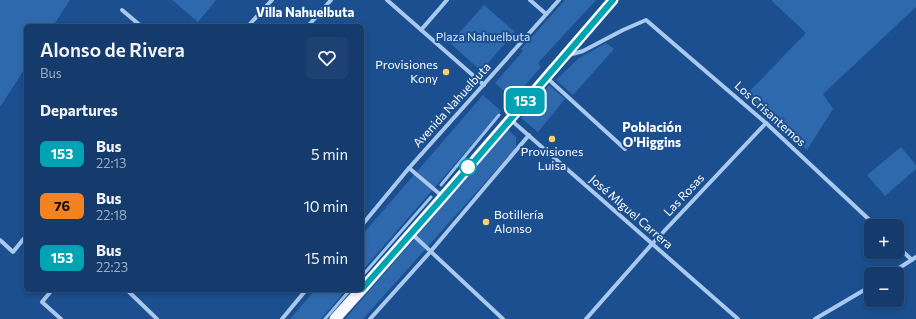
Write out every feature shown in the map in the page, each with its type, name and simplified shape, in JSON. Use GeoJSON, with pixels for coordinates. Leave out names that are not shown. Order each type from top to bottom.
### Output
{"type":"FeatureCollection","features":[{"type":"Feature","properties":{"kind":"highway"},"geometry":{"type":"LineString","coordinates":[[364,286],[443,197],[613,0]]}},
{"type":"Feature","properties":{"kind":"highway"},"geometry":{"type":"LineString","coordinates":[[335,319],[358,292]]}},
{"type":"Feature","properties":{"kind":"street"},"geometry":{"type":"LineString","coordinates":[[250,24],[272,0]]}},
{"type":"Feature","properties":{"kind":"street"},"geometry":{"type":"LineString","coordinates":[[310,24],[331,0]]}},
{"type":"Feature","properties":{"kind":"street"},"geometry":{"type":"LineString","coordinates":[[388,0],[484,85]]}},
{"type":"Feature","properties":{"kind":"street"},"geometry":{"type":"LineString","coordinates":[[421,30],[447,0]]}},
{"type":"Feature","properties":{"kind":"street"},"geometry":{"type":"LineString","coordinates":[[530,0],[546,14]]}},
{"type":"Feature","properties":{"kind":"street","name":"Avenida Nahuelbuta"},"geometry":{"type":"LineString","coordinates":[[364,222],[409,168],[559,0]]}},
{"type":"Feature","properties":{"kind":"street"},"geometry":{"type":"LineString","coordinates":[[122,10],[140,24]]}},
{"type":"Feature","properties":{"kind":"street","name":"Los Crisantemos"},"geometry":{"type":"LineString","coordinates":[[564,57],[583,51],[646,20],[766,123],[869,219]]}},
{"type":"Feature","properties":{"kind":"street"},"geometry":{"type":"LineString","coordinates":[[546,77],[625,149]]}},
{"type":"Feature","properties":{"kind":"street","name":"José MIguel Carrera"},"geometry":{"type":"LineString","coordinates":[[510,119],[738,319]]}},
{"type":"Feature","properties":{"kind":"street","name":"Las Rosas"},"geometry":{"type":"LineString","coordinates":[[586,319],[652,244],[766,123]]}},
{"type":"Feature","properties":{"kind":"street"},"geometry":{"type":"LineString","coordinates":[[370,319],[431,251],[529,135]]}},
{"type":"Feature","properties":{"kind":"street"},"geometry":{"type":"LineString","coordinates":[[409,168],[443,197]]}},
{"type":"Feature","properties":{"kind":"street"},"geometry":{"type":"LineString","coordinates":[[411,233],[503,319]]}},
{"type":"Feature","properties":{"kind":"street"},"geometry":{"type":"LineString","coordinates":[[0,240],[13,252],[24,238]]}},
{"type":"Feature","properties":{"kind":"street"},"geometry":{"type":"LineString","coordinates":[[901,267],[914,259],[904,251]]}},
{"type":"Feature","properties":{"kind":"street"},"geometry":{"type":"LineString","coordinates":[[815,319],[864,290]]}},
{"type":"Feature","properties":{"kind":"street"},"geometry":{"type":"LineString","coordinates":[[50,292],[42,302],[61,319]]}},
{"type":"Feature","properties":{"kind":"street"},"geometry":{"type":"LineString","coordinates":[[129,292],[157,319]]}},
{"type":"Feature","properties":{"kind":"street"},"geometry":{"type":"LineString","coordinates":[[282,319],[304,292]]}},
{"type":"Feature","properties":{"kind":"green space"},"geometry":{"type":"Polygon","coordinates":[[[0,0],[70,0],[54,24],[24,24],[24,70],[0,107],[0,0]]]}},
{"type":"Feature","properties":{"kind":"green space"},"geometry":{"type":"Polygon","coordinates":[[[172,0],[216,0],[198,22],[172,0]]]}},
{"type":"Feature","properties":{"kind":"green space"},"geometry":{"type":"Polygon","coordinates":[[[565,0],[596,0],[538,63],[541,67],[513,99],[495,83],[523,51],[521,49],[565,0]]]}},
{"type":"Feature","properties":{"kind":"green space"},"geometry":{"type":"Polygon","coordinates":[[[771,0],[916,0],[916,7],[823,94],[833,109],[807,150],[747,94],[806,33],[771,0]]]}},
{"type":"Feature","properties":{"kind":"green space","name":"Plaza Nahuelbuta"},"geometry":{"type":"Polygon","coordinates":[[[484,5],[515,32],[481,71],[450,43],[484,5]]]}},
{"type":"Feature","properties":{"kind":"green space"},"geometry":{"type":"Polygon","coordinates":[[[606,43],[614,49],[573,95],[556,80],[579,58],[606,43]]]}},
{"type":"Feature","properties":{"kind":"green space"},"geometry":{"type":"Polygon","coordinates":[[[549,85],[565,99],[538,132],[521,118],[549,85]]]}},
{"type":"Feature","properties":{"kind":"green space"},"geometry":{"type":"Polygon","coordinates":[[[483,95],[501,111],[364,269],[364,233],[483,95]]]}},
{"type":"Feature","properties":{"kind":"green space"},"geometry":{"type":"Polygon","coordinates":[[[508,130],[516,137],[516,146],[514,150],[363,319],[345,319],[508,130]]]}},
{"type":"Feature","properties":{"kind":"green space"},"geometry":{"type":"Polygon","coordinates":[[[901,147],[916,165],[916,169],[885,196],[867,175],[901,147]]]}},
{"type":"Feature","properties":{"kind":"green space"},"geometry":{"type":"Polygon","coordinates":[[[313,292],[344,292],[321,319],[290,319],[313,292]]]}},
{"type":"Feature","properties":{"kind":"waterway"},"geometry":{"type":"LineString","coordinates":[[441,185],[499,115]]}},
{"type":"Feature","properties":{"kind":"waterway"},"geometry":{"type":"LineString","coordinates":[[364,274],[431,197]]}},
{"type":"Feature","properties":{"kind":"waterway"},"geometry":{"type":"LineString","coordinates":[[325,319],[348,292]]}},
{"type":"Feature","properties":{"kind":"bus line","name":"153"},"geometry":{"type":"LineString","coordinates":[[364,287],[613,0]]}},
{"type":"Feature","properties":{"kind":"place","name":"Provisiones Kony"},"geometry":{"type":"Point","coordinates":[446,72]}},
{"type":"Feature","properties":{"kind":"place","name":"Provisiones Luisa"},"geometry":{"type":"Point","coordinates":[552,139]}},
{"type":"Feature","properties":{"kind":"place","name":"Botillería Alonso"},"geometry":{"type":"Point","coordinates":[486,222]}},
{"type":"Feature","properties":{"kind":"district","name":"Villa Nahuelbuta"},"geometry":{"type":"Point","coordinates":[305,12]}},
{"type":"Feature","properties":{"kind":"district","name":"Población O'Higgins"},"geometry":{"type":"Point","coordinates":[652,134]}}]}
